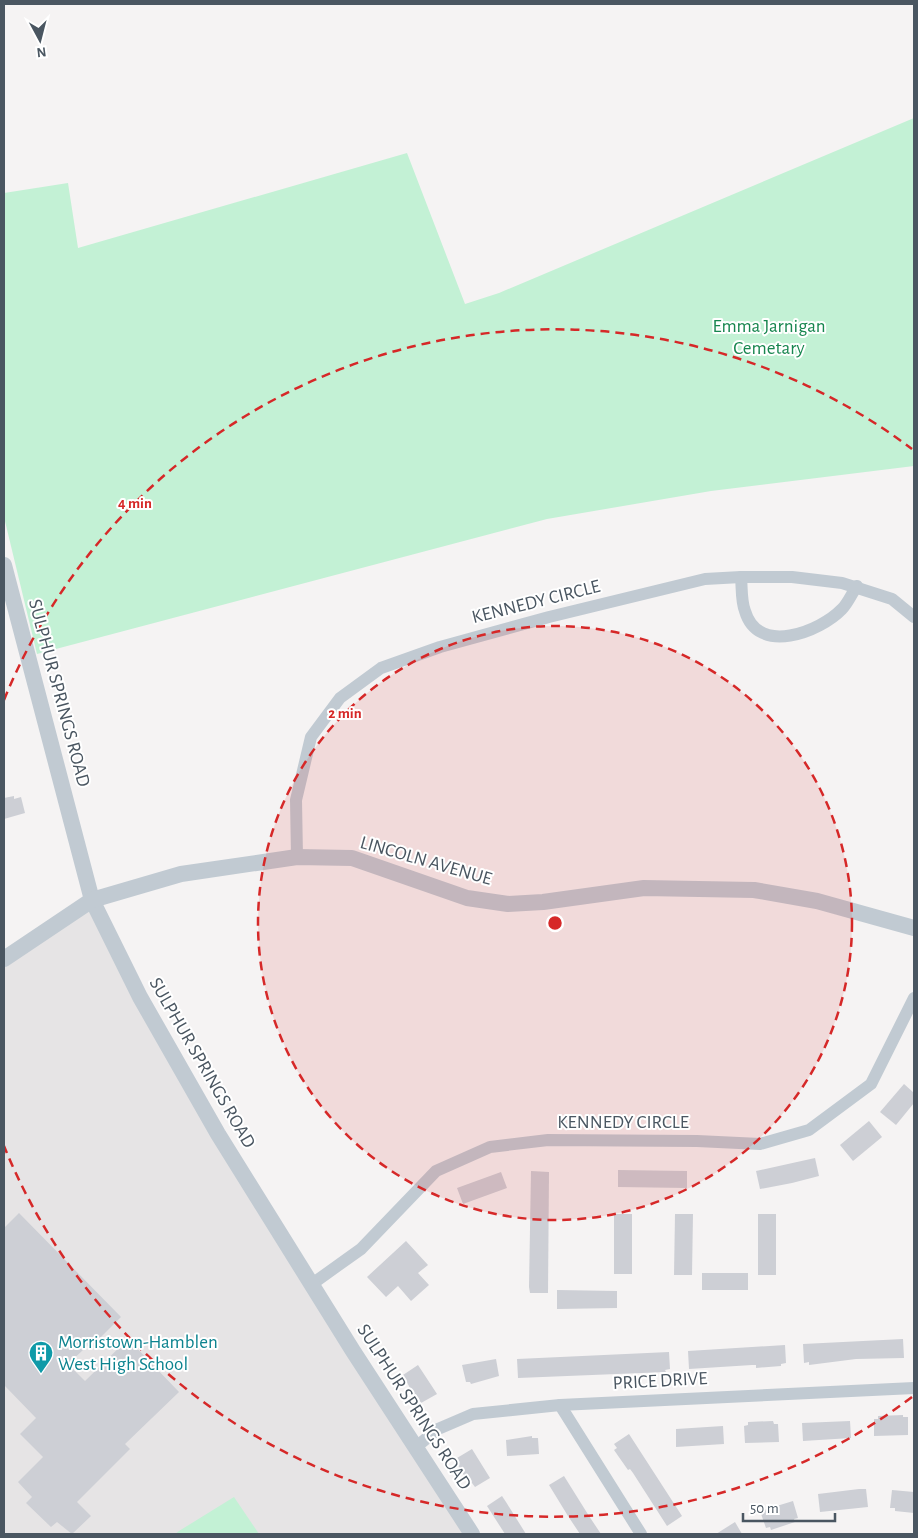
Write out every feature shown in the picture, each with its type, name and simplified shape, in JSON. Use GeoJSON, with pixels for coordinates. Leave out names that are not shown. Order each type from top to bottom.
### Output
{"type":"FeatureCollection","features":[{"type":"Feature","properties":{"kind":"street","name":"SULPHUR SPRINGS ROAD"},"geometry":{"type":"LineString","coordinates":[[4,565],[92,900],[140,997],[218,1134],[353,1351],[472,1534]]}},
{"type":"Feature","properties":{"kind":"street"},"geometry":{"type":"LineString","coordinates":[[741,576],[745,612],[758,631],[769,636],[792,636],[815,629],[842,609],[857,586]]}},
{"type":"Feature","properties":{"kind":"street","name":"KENNEDY CIRCLE"},"geometry":{"type":"LineString","coordinates":[[298,857],[296,800],[311,737],[340,698],[381,668],[440,647],[549,617],[705,580],[741,576],[792,577],[857,586],[892,599],[914,617]]}},
{"type":"Feature","properties":{"kind":"street","name":"LINCOLN AVENUE"},"geometry":{"type":"LineString","coordinates":[[4,960],[92,900],[181,874],[298,857],[352,858],[467,898],[508,904],[543,902],[644,888],[754,890],[817,901],[914,928]]}},
{"type":"Feature","properties":{"kind":"street","name":"KENNEDY CIRCLE"},"geometry":{"type":"LineString","coordinates":[[312,1284],[361,1249],[436,1171],[490,1147],[548,1140],[697,1141],[760,1144],[809,1130],[871,1084],[914,998]]}},
{"type":"Feature","properties":{"kind":"street","name":"PRICE DRIVE"},"geometry":{"type":"LineString","coordinates":[[416,1447],[438,1430],[473,1414],[560,1405],[914,1388]]}},
{"type":"Feature","properties":{"kind":"street"},"geometry":{"type":"LineString","coordinates":[[560,1405],[641,1534]]}},
{"type":"Feature","properties":{"kind":"shaded area","name":"Morristown-Hamblen West High School"},"geometry":{"type":"Polygon","coordinates":[[[92,900],[140,997],[472,1534],[4,1534],[4,959],[92,900]]]}},
{"type":"Feature","properties":{"kind":"green space","name":"Emma Jarnigan Cemetary"},"geometry":{"type":"Polygon","coordinates":[[[914,118],[914,466],[711,491],[547,519],[37,654],[4,517],[4,193],[68,183],[78,248],[407,153],[465,304],[499,293],[914,118]]]}},
{"type":"Feature","properties":{"kind":"green space"},"geometry":{"type":"Polygon","coordinates":[[[234,1497],[259,1534],[175,1534],[179,1531],[234,1497]]]}},
{"type":"Feature","properties":{"kind":"building"},"geometry":{"type":"Polygon","coordinates":[[[14,796],[14,799],[21,797],[25,813],[4,819],[4,798],[14,796]]]}},
{"type":"Feature","properties":{"kind":"building"},"geometry":{"type":"Polygon","coordinates":[[[904,1084],[914,1093],[914,1103],[896,1125],[880,1112],[904,1084]]]}},
{"type":"Feature","properties":{"kind":"building"},"geometry":{"type":"Polygon","coordinates":[[[869,1121],[882,1137],[853,1161],[840,1145],[869,1121]]]}},
{"type":"Feature","properties":{"kind":"building"},"geometry":{"type":"Polygon","coordinates":[[[815,1158],[819,1176],[760,1189],[756,1171],[815,1158]]]}},
{"type":"Feature","properties":{"kind":"building"},"geometry":{"type":"Polygon","coordinates":[[[618,1170],[687,1171],[687,1188],[618,1187],[618,1170]]]}},
{"type":"Feature","properties":{"kind":"building"},"geometry":{"type":"Polygon","coordinates":[[[531,1171],[549,1172],[548,1293],[530,1293],[529,1287],[531,1171]]]}},
{"type":"Feature","properties":{"kind":"building"},"geometry":{"type":"Polygon","coordinates":[[[501,1172],[507,1188],[463,1204],[457,1188],[501,1172]]]}},
{"type":"Feature","properties":{"kind":"building","name":"Morristown-Hamblen West High School"},"geometry":{"type":"Polygon","coordinates":[[[19,1213],[121,1317],[100,1338],[98,1336],[68,1364],[85,1381],[128,1339],[179,1392],[125,1444],[130,1449],[77,1502],[91,1516],[72,1534],[57,1522],[51,1527],[26,1503],[32,1497],[18,1482],[43,1457],[20,1434],[36,1418],[4,1385],[4,1228],[19,1213]]]}},
{"type":"Feature","properties":{"kind":"building"},"geometry":{"type":"Polygon","coordinates":[[[614,1214],[632,1214],[632,1274],[614,1274],[614,1214]]]}},
{"type":"Feature","properties":{"kind":"building"},"geometry":{"type":"Polygon","coordinates":[[[675,1214],[693,1214],[692,1275],[674,1275],[675,1214]]]}},
{"type":"Feature","properties":{"kind":"building"},"geometry":{"type":"Polygon","coordinates":[[[758,1214],[776,1214],[776,1275],[758,1275],[758,1214]]]}},
{"type":"Feature","properties":{"kind":"building"},"geometry":{"type":"Polygon","coordinates":[[[406,1241],[428,1265],[418,1273],[429,1285],[411,1301],[398,1286],[386,1297],[367,1277],[406,1241]]]}},
{"type":"Feature","properties":{"kind":"building"},"geometry":{"type":"Polygon","coordinates":[[[702,1273],[748,1273],[748,1290],[702,1290],[702,1273]]]}},
{"type":"Feature","properties":{"kind":"building"},"geometry":{"type":"Polygon","coordinates":[[[557,1290],[617,1291],[617,1308],[557,1309],[557,1290]]]}},
{"type":"Feature","properties":{"kind":"building"},"geometry":{"type":"Polygon","coordinates":[[[903,1339],[904,1358],[856,1359],[809,1365],[809,1362],[804,1363],[803,1344],[903,1339]]]}},
{"type":"Feature","properties":{"kind":"building"},"geometry":{"type":"Polygon","coordinates":[[[785,1345],[786,1363],[781,1364],[781,1366],[756,1368],[756,1365],[752,1365],[689,1369],[688,1351],[785,1345]]]}},
{"type":"Feature","properties":{"kind":"building"},"geometry":{"type":"Polygon","coordinates":[[[669,1352],[670,1369],[665,1370],[666,1372],[518,1378],[517,1359],[669,1352]]]}},
{"type":"Feature","properties":{"kind":"building"},"geometry":{"type":"Polygon","coordinates":[[[496,1359],[499,1376],[471,1384],[466,1382],[462,1365],[496,1359]]]}},
{"type":"Feature","properties":{"kind":"building"},"geometry":{"type":"Polygon","coordinates":[[[418,1365],[437,1394],[421,1403],[419,1399],[417,1401],[403,1375],[418,1365]]]}},
{"type":"Feature","properties":{"kind":"building"},"geometry":{"type":"Polygon","coordinates":[[[903,1415],[903,1417],[908,1417],[908,1435],[874,1436],[874,1419],[878,1419],[878,1416],[903,1415]]]}},
{"type":"Feature","properties":{"kind":"building"},"geometry":{"type":"Polygon","coordinates":[[[773,1421],[774,1424],[778,1424],[779,1442],[745,1443],[744,1426],[748,1425],[748,1422],[773,1421]]]}},
{"type":"Feature","properties":{"kind":"building"},"geometry":{"type":"Polygon","coordinates":[[[850,1421],[851,1438],[803,1441],[802,1423],[850,1421]]]}},
{"type":"Feature","properties":{"kind":"building"},"geometry":{"type":"Polygon","coordinates":[[[723,1426],[724,1444],[676,1447],[676,1429],[723,1426]]]}},
{"type":"Feature","properties":{"kind":"building"},"geometry":{"type":"Polygon","coordinates":[[[629,1434],[682,1516],[667,1526],[633,1473],[630,1469],[628,1470],[614,1450],[617,1448],[614,1444],[629,1434]]]}},
{"type":"Feature","properties":{"kind":"building"},"geometry":{"type":"Polygon","coordinates":[[[532,1436],[532,1438],[538,1438],[539,1454],[507,1456],[506,1440],[532,1436]]]}},
{"type":"Feature","properties":{"kind":"building"},"geometry":{"type":"Polygon","coordinates":[[[472,1449],[490,1478],[475,1487],[472,1483],[470,1485],[457,1464],[459,1462],[457,1458],[472,1449]]]}},
{"type":"Feature","properties":{"kind":"building"},"geometry":{"type":"Polygon","coordinates":[[[564,1476],[601,1534],[580,1534],[568,1516],[549,1485],[564,1476]]]}},
{"type":"Feature","properties":{"kind":"building"},"geometry":{"type":"Polygon","coordinates":[[[866,1489],[868,1507],[820,1512],[818,1494],[866,1489]]]}},
{"type":"Feature","properties":{"kind":"building"},"geometry":{"type":"Polygon","coordinates":[[[892,1490],[914,1492],[914,1513],[895,1511],[895,1508],[890,1508],[892,1490]]]}},
{"type":"Feature","properties":{"kind":"building"},"geometry":{"type":"Polygon","coordinates":[[[502,1496],[526,1534],[505,1534],[487,1506],[502,1496]]]}},
{"type":"Feature","properties":{"kind":"building"},"geometry":{"type":"Polygon","coordinates":[[[793,1501],[798,1518],[794,1519],[795,1522],[771,1530],[770,1527],[766,1528],[760,1511],[793,1501]]]}},
{"type":"Feature","properties":{"kind":"building"},"geometry":{"type":"Polygon","coordinates":[[[735,1522],[742,1534],[716,1534],[735,1522]]]}},
{"type":"Feature","properties":{"kind":"place","name":"Morristown-Hamblen West High School"},"geometry":{"type":"Point","coordinates":[41,1374]}}]}
